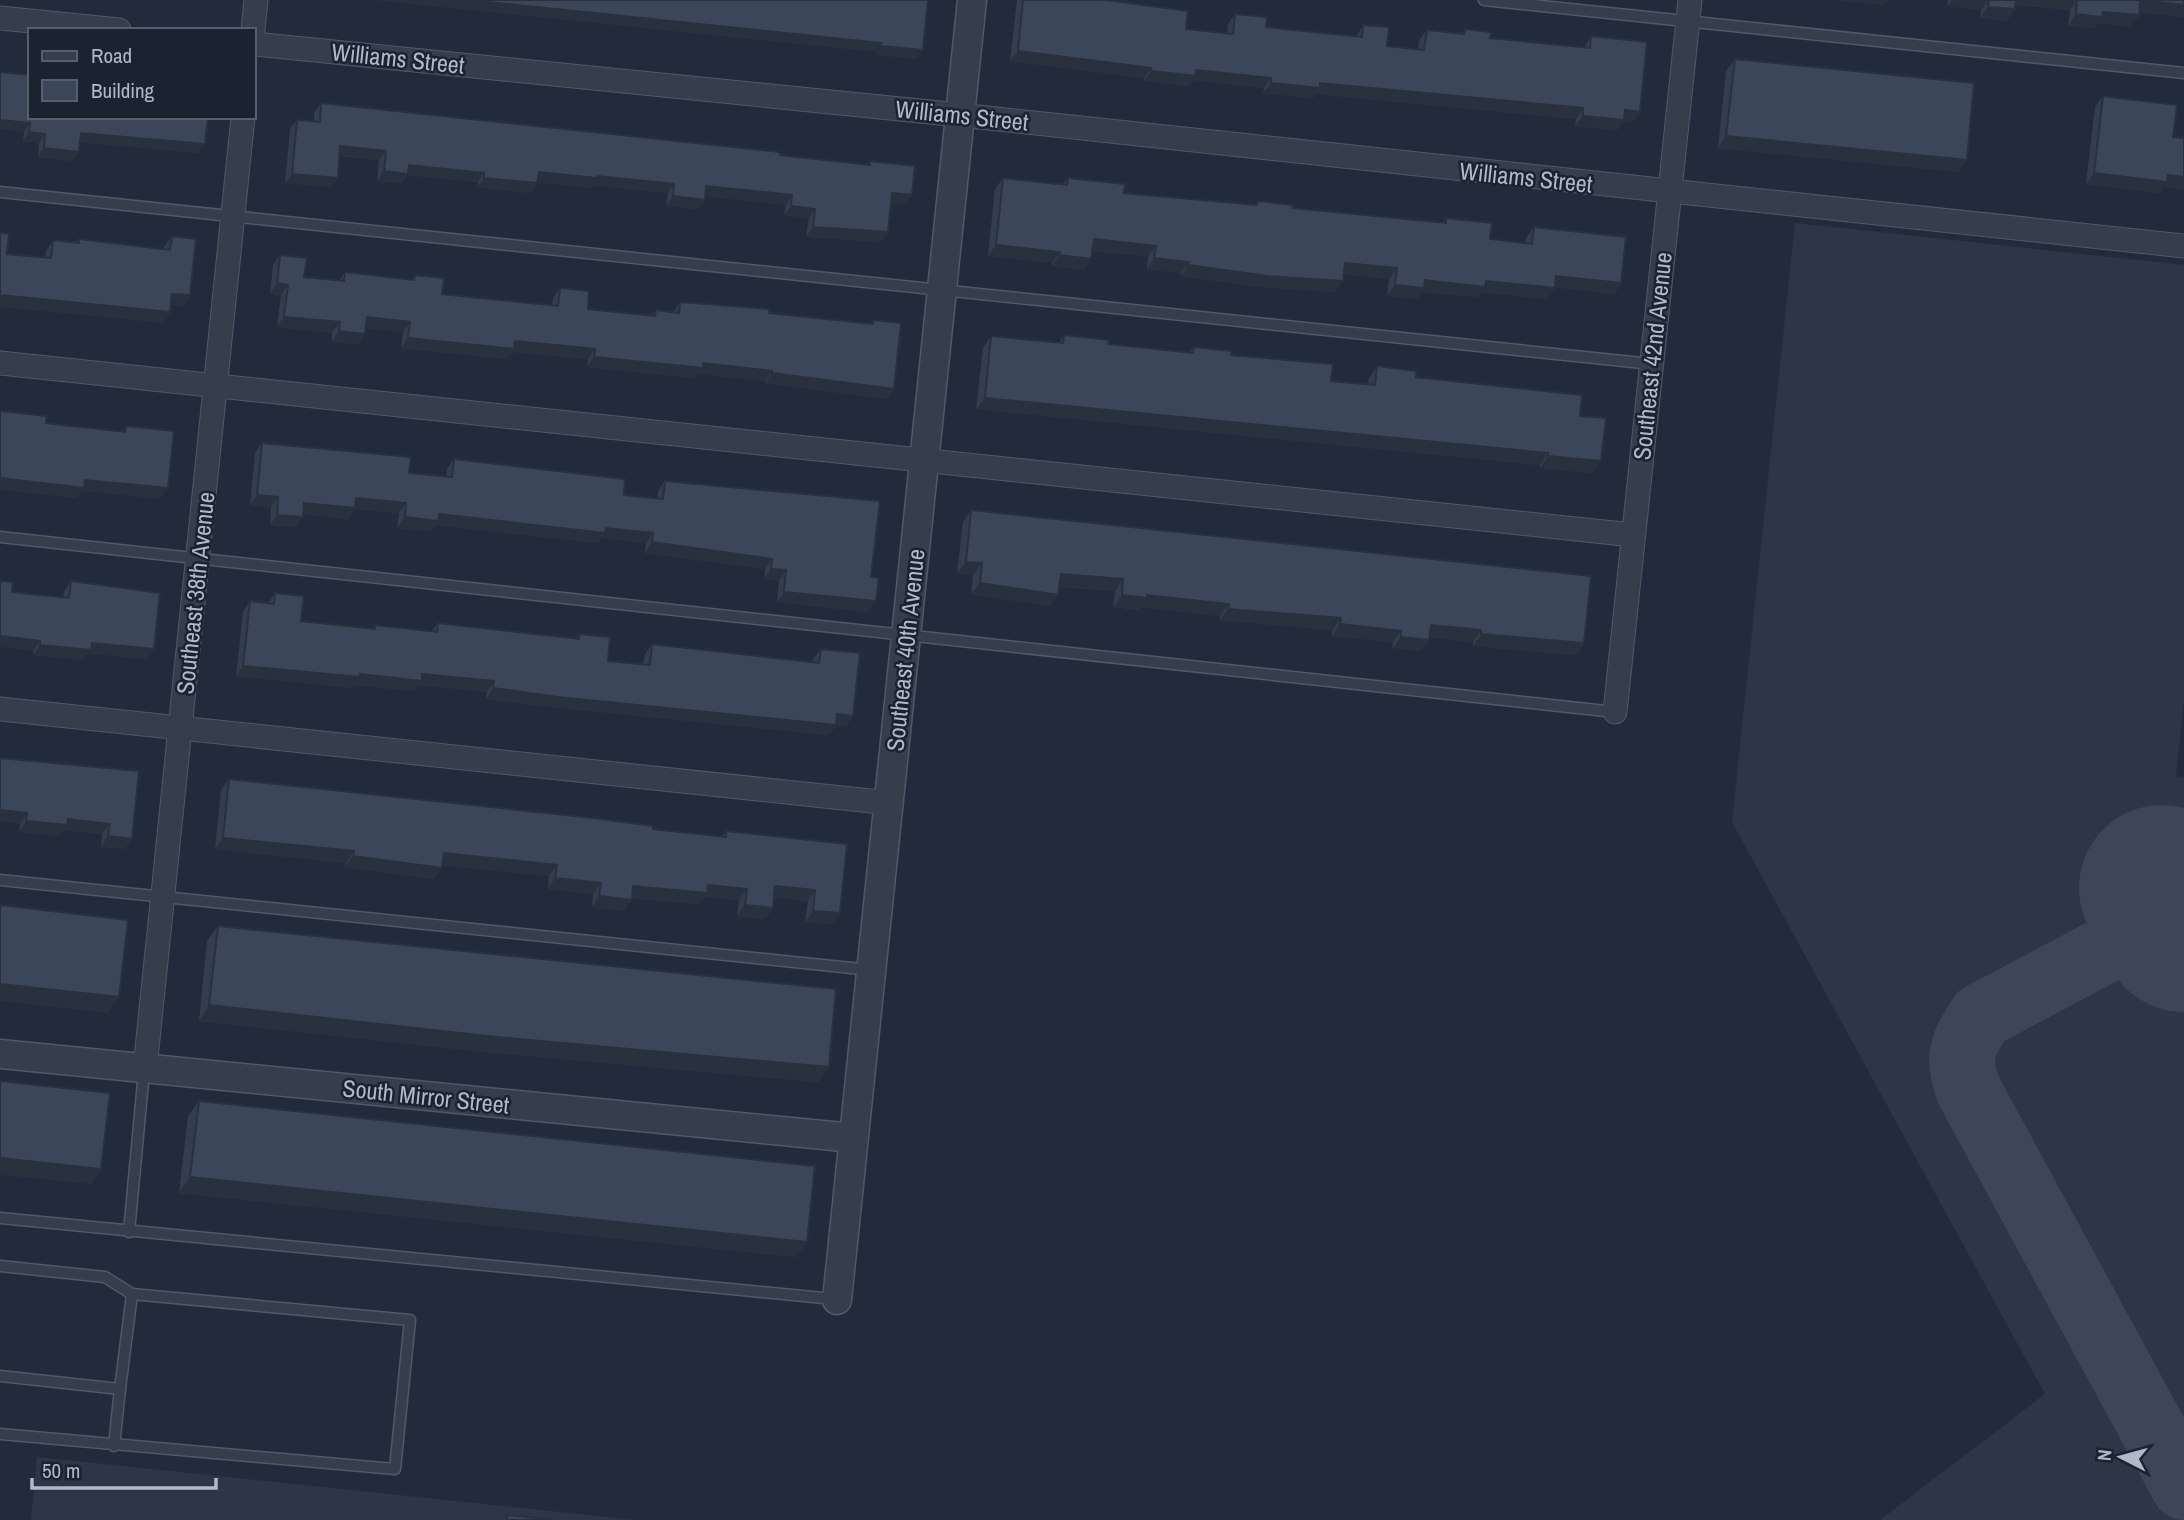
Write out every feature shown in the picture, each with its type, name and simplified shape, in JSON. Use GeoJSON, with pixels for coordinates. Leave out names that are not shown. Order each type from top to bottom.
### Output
{"type":"FeatureCollection","features":[{"type":"Feature","properties":{"kind":"street"},"geometry":{"type":"LineString","coordinates":[[253,28],[256,0]]}},
{"type":"Feature","properties":{"kind":"street","name":"Southeast 40th Avenue"},"geometry":{"type":"LineString","coordinates":[[837,1300],[972,0]]}},
{"type":"Feature","properties":{"kind":"street","name":"Southeast 42nd Avenue"},"geometry":{"type":"LineString","coordinates":[[1615,712],[1689,10]]}},
{"type":"Feature","properties":{"kind":"street"},"geometry":{"type":"LineString","coordinates":[[0,18],[98,28]]}},
{"type":"Feature","properties":{"kind":"street","name":"Williams Street"},"geometry":{"type":"LineString","coordinates":[[256,44],[960,115],[2184,246]]}},
{"type":"Feature","properties":{"kind":"street","name":"Southeast 38th Avenue"},"geometry":{"type":"LineString","coordinates":[[145,1068],[243,119]]}},
{"type":"Feature","properties":{"kind":"street"},"geometry":{"type":"LineString","coordinates":[[0,363],[1633,535]]}},
{"type":"Feature","properties":{"kind":"street"},"geometry":{"type":"LineString","coordinates":[[0,709],[890,803]]}},
{"type":"Feature","properties":{"kind":"street","name":"South Mirror Street"},"geometry":{"type":"LineString","coordinates":[[0,1054],[853,1138]]}},
{"type":"Feature","properties":{"kind":"lane"},"geometry":{"type":"LineString","coordinates":[[1485,0],[1689,10],[2184,73]]}},
{"type":"Feature","properties":{"kind":"lane"},"geometry":{"type":"LineString","coordinates":[[0,192],[943,288],[1651,364]]}},
{"type":"Feature","properties":{"kind":"lane"},"geometry":{"type":"LineString","coordinates":[[0,537],[1615,712]]}},
{"type":"Feature","properties":{"kind":"lane"},"geometry":{"type":"LineString","coordinates":[[0,880],[871,970]]}},
{"type":"Feature","properties":{"kind":"lane"},"geometry":{"type":"LineString","coordinates":[[129,1232],[145,1068]]}},
{"type":"Feature","properties":{"kind":"lane"},"geometry":{"type":"LineString","coordinates":[[0,1218],[837,1300]]}},
{"type":"Feature","properties":{"kind":"lane"},"geometry":{"type":"LineString","coordinates":[[0,1266],[105,1277],[132,1294],[410,1320],[396,1469],[0,1434]]}},
{"type":"Feature","properties":{"kind":"lane"},"geometry":{"type":"LineString","coordinates":[[114,1446],[132,1294]]}},
{"type":"Feature","properties":{"kind":"lane"},"geometry":{"type":"LineString","coordinates":[[0,1376],[120,1389]]}},
{"type":"Feature","properties":{"kind":"shaded area"},"geometry":{"type":"Polygon","coordinates":[[[1795,223],[2184,265],[2184,699],[2176,777],[2184,778],[2184,1520],[1880,1520],[2045,1394],[1732,822],[1795,223]]]}},
{"type":"Feature","properties":{"kind":"shaded area"},"geometry":{"type":"Polygon","coordinates":[[[37,1457],[635,1520],[31,1520],[37,1457]]]}},
{"type":"Feature","properties":{"kind":"building"},"geometry":{"type":"Polygon","coordinates":[[[469,0],[928,0],[923,50],[881,46],[882,43],[469,0]]]}},
{"type":"Feature","properties":{"kind":"building"},"geometry":{"type":"Polygon","coordinates":[[[1023,0],[1106,0],[1188,11],[1186,29],[1233,34],[1235,14],[1267,17],[1266,27],[1362,37],[1363,25],[1389,27],[1387,46],[1424,50],[1427,30],[1464,34],[1465,29],[1491,32],[1490,38],[1590,48],[1591,36],[1647,42],[1640,112],[1625,110],[1624,120],[1583,116],[1583,108],[1320,83],[1320,88],[1271,83],[1271,78],[1196,70],[1196,76],[1018,51],[1023,0]]]}},
{"type":"Feature","properties":{"kind":"building"},"geometry":{"type":"Polygon","coordinates":[[[1989,0],[2016,0],[2015,9],[1988,7],[1989,0]]]}},
{"type":"Feature","properties":{"kind":"building"},"geometry":{"type":"Polygon","coordinates":[[[2077,0],[2140,0],[2139,15],[2103,12],[2102,17],[2076,14],[2077,0]]]}},
{"type":"Feature","properties":{"kind":"building"},"geometry":{"type":"Polygon","coordinates":[[[2141,0],[2184,0],[2184,5],[2141,0]]]}},
{"type":"Feature","properties":{"kind":"building"},"geometry":{"type":"Polygon","coordinates":[[[1735,59],[1974,83],[1967,160],[1726,136],[1735,59]]]}},
{"type":"Feature","properties":{"kind":"building"},"geometry":{"type":"Polygon","coordinates":[[[0,72],[28,75],[28,119],[208,119],[205,144],[81,133],[79,152],[44,148],[45,134],[29,132],[30,123],[0,120],[0,72]]]}},
{"type":"Feature","properties":{"kind":"building"},"geometry":{"type":"Polygon","coordinates":[[[2103,96],[2177,105],[2173,137],[2184,138],[2184,177],[2168,175],[2167,182],[2094,173],[2103,96]]]}},
{"type":"Feature","properties":{"kind":"building"},"geometry":{"type":"Polygon","coordinates":[[[321,103],[780,152],[780,155],[870,165],[870,161],[915,166],[912,195],[892,193],[888,232],[813,227],[815,209],[791,206],[792,195],[706,186],[705,200],[673,196],[674,184],[598,176],[539,172],[537,183],[484,178],[484,173],[409,165],[408,174],[384,171],[386,151],[340,146],[338,178],[292,174],[297,120],[320,122],[321,103]]]}},
{"type":"Feature","properties":{"kind":"building"},"geometry":{"type":"Polygon","coordinates":[[[1003,178],[1067,185],[1068,178],[1125,184],[1124,193],[1257,205],[1258,201],[1293,205],[1292,208],[1446,223],[1446,218],[1492,223],[1490,239],[1532,244],[1534,227],[1626,237],[1621,283],[1556,276],[1555,288],[1486,281],[1485,287],[1425,280],[1424,288],[1395,285],[1397,268],[1345,263],[1343,281],[1267,276],[1188,265],[1189,262],[1154,258],[1156,246],[1094,239],[1091,259],[1059,255],[1060,252],[996,245],[1003,178]]]}},
{"type":"Feature","properties":{"kind":"building"},"geometry":{"type":"Polygon","coordinates":[[[0,233],[9,234],[7,254],[51,258],[53,240],[79,243],[79,239],[170,250],[172,236],[196,239],[190,295],[172,294],[170,312],[0,295],[0,233]]]}},
{"type":"Feature","properties":{"kind":"building"},"geometry":{"type":"Polygon","coordinates":[[[280,255],[307,258],[304,277],[344,281],[345,272],[414,280],[415,275],[444,278],[442,294],[558,306],[560,288],[589,291],[588,309],[655,316],[656,310],[679,313],[680,302],[769,309],[769,313],[873,324],[873,320],[901,323],[894,389],[703,363],[703,368],[594,357],[595,349],[515,341],[514,349],[408,338],[410,322],[367,317],[365,334],[339,331],[340,322],[284,317],[288,285],[277,283],[280,255]]]}},
{"type":"Feature","properties":{"kind":"building"},"geometry":{"type":"Polygon","coordinates":[[[1064,335],[1109,340],[1108,344],[1193,353],[1194,347],[1232,351],[1231,355],[1333,364],[1331,381],[1375,385],[1377,366],[1417,371],[1416,377],[1582,395],[1580,416],[1606,418],[1601,461],[1548,456],[1548,453],[985,398],[991,336],[1063,343],[1064,335]]]}},
{"type":"Feature","properties":{"kind":"building"},"geometry":{"type":"Polygon","coordinates":[[[0,411],[47,416],[46,423],[125,432],[126,426],[174,431],[168,488],[85,480],[84,488],[0,478],[0,411]]]}},
{"type":"Feature","properties":{"kind":"building"},"geometry":{"type":"Polygon","coordinates":[[[262,443],[411,457],[409,473],[452,477],[454,459],[625,479],[624,495],[663,499],[665,481],[880,501],[871,577],[879,578],[876,601],[784,592],[786,570],[771,569],[772,559],[652,542],[653,533],[606,528],[605,533],[439,514],[438,521],[405,517],[406,503],[356,498],[355,508],[304,503],[303,517],[277,515],[278,497],[257,495],[262,443]]]}},
{"type":"Feature","properties":{"kind":"building"},"geometry":{"type":"Polygon","coordinates":[[[971,510],[1591,576],[1584,643],[1481,634],[1481,630],[1431,625],[1429,640],[1401,637],[1401,631],[1340,624],[1341,618],[1228,609],[1229,604],[1122,595],[1123,579],[1061,574],[1058,595],[980,583],[982,563],[966,562],[971,510]]]}},
{"type":"Feature","properties":{"kind":"building"},"geometry":{"type":"Polygon","coordinates":[[[0,581],[13,582],[12,592],[69,598],[71,581],[160,593],[154,649],[92,643],[91,650],[40,645],[40,641],[0,636],[0,581]]]}},
{"type":"Feature","properties":{"kind":"building"},"geometry":{"type":"Polygon","coordinates":[[[275,593],[304,596],[301,621],[437,632],[438,623],[579,639],[579,634],[610,637],[608,661],[650,665],[652,644],[819,663],[821,649],[860,653],[853,716],[837,714],[836,725],[558,697],[493,688],[494,681],[422,674],[422,681],[243,666],[250,601],[274,604],[275,593]]]}},
{"type":"Feature","properties":{"kind":"building"},"geometry":{"type":"Polygon","coordinates":[[[0,758],[139,771],[132,839],[108,836],[110,824],[68,819],[67,825],[26,821],[27,813],[0,810],[0,758]]]}},
{"type":"Feature","properties":{"kind":"building"},"geometry":{"type":"Polygon","coordinates":[[[229,779],[593,818],[653,826],[653,829],[726,837],[726,831],[847,844],[840,913],[813,911],[815,890],[775,886],[773,908],[745,905],[747,889],[708,885],[707,893],[633,886],[632,900],[599,896],[601,883],[555,878],[557,865],[444,853],[442,868],[353,856],[354,851],[223,838],[229,779]]]}},
{"type":"Feature","properties":{"kind":"building"},"geometry":{"type":"Polygon","coordinates":[[[0,905],[128,920],[119,997],[0,984],[0,905]]]}},
{"type":"Feature","properties":{"kind":"building"},"geometry":{"type":"Polygon","coordinates":[[[218,926],[836,989],[829,1067],[496,1037],[209,1005],[218,926]]]}},
{"type":"Feature","properties":{"kind":"building"},"geometry":{"type":"Polygon","coordinates":[[[0,1081],[110,1093],[101,1169],[0,1158],[0,1081]]]}},
{"type":"Feature","properties":{"kind":"building"},"geometry":{"type":"Polygon","coordinates":[[[199,1101],[815,1166],[807,1242],[190,1177],[199,1101]]]}},
{"type":"Feature","properties":{"kind":"building"},"geometry":{"type":"Polygon","coordinates":[[[507,1515],[554,1520],[507,1520],[507,1515]]]}},
{"type":"Feature","properties":{"kind":"taxiway"},"geometry":{"type":"LineString","coordinates":[[2175,913],[1981,1016],[1965,1044],[1962,1060],[1969,1091],[2184,1487]]}},
{"type":"Feature","properties":{"kind":"runway"},"geometry":{"type":"LineString","coordinates":[[2162,888],[2184,929]]}}]}
